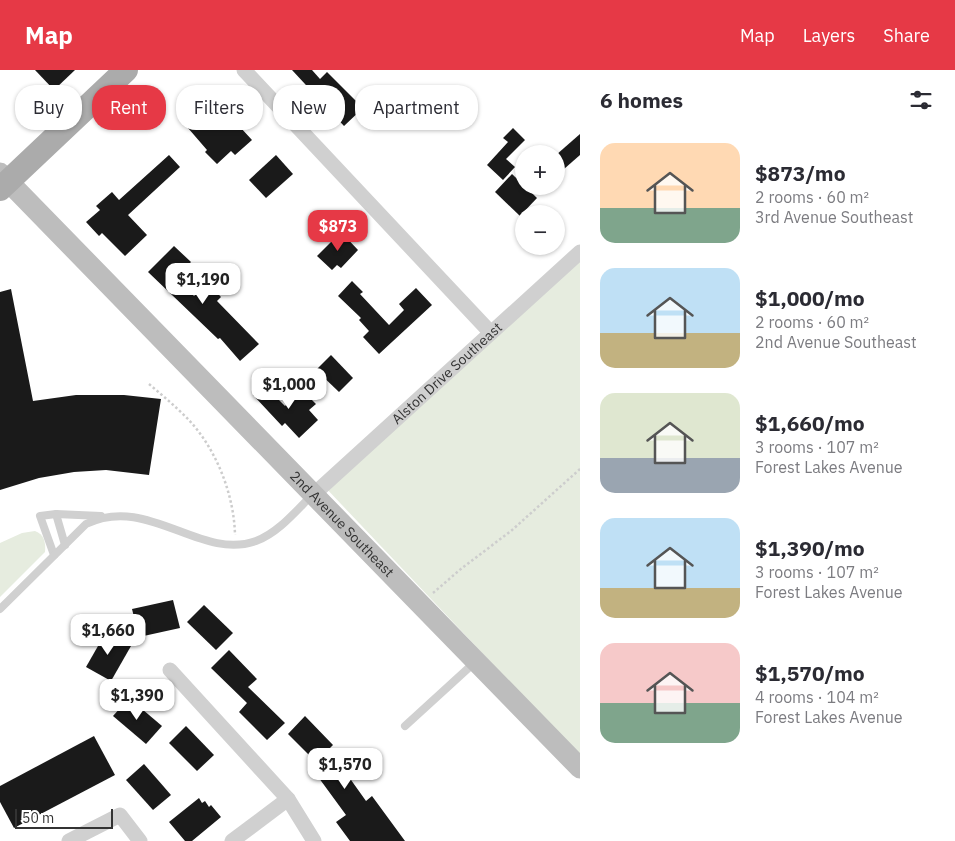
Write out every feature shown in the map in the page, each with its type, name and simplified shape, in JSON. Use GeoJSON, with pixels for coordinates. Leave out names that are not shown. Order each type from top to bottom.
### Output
{"type":"FeatureCollection","features":[{"type":"Feature","properties":{"kind":"main road"},"geometry":{"type":"LineString","coordinates":[[3,181],[126,70]]}},
{"type":"Feature","properties":{"kind":"street"},"geometry":{"type":"LineString","coordinates":[[244,70],[491,333]]}},
{"type":"Feature","properties":{"kind":"street","name":"2nd Avenue Southeast"},"geometry":{"type":"LineString","coordinates":[[3,181],[313,494],[580,768]]}},
{"type":"Feature","properties":{"kind":"street","name":"Alston Drive Southeast"},"geometry":{"type":"LineString","coordinates":[[313,494],[580,252]]}},
{"type":"Feature","properties":{"kind":"street"},"geometry":{"type":"LineString","coordinates":[[170,670],[288,798],[314,841]]}},
{"type":"Feature","properties":{"kind":"street"},"geometry":{"type":"LineString","coordinates":[[232,841],[288,798]]}},
{"type":"Feature","properties":{"kind":"street"},"geometry":{"type":"LineString","coordinates":[[69,841],[120,815],[140,841]]}},
{"type":"Feature","properties":{"kind":"lane"},"geometry":{"type":"LineString","coordinates":[[54,555],[40,516],[56,514],[133,516],[194,537],[235,545],[256,541],[268,535],[313,494]]}},
{"type":"Feature","properties":{"kind":"lane"},"geometry":{"type":"LineString","coordinates":[[56,514],[64,545]]}},
{"type":"Feature","properties":{"kind":"lane"},"geometry":{"type":"LineString","coordinates":[[0,609],[86,524],[97,518],[108,516]]}},
{"type":"Feature","properties":{"kind":"lane"},"geometry":{"type":"LineString","coordinates":[[405,726],[476,661]]}},
{"type":"Feature","properties":{"kind":"path"},"geometry":{"type":"LineString","coordinates":[[149,384],[187,418],[197,430],[217,463],[230,498],[235,530],[235,545]]}},
{"type":"Feature","properties":{"kind":"path"},"geometry":{"type":"LineString","coordinates":[[432,594],[462,568],[511,531],[580,469]]}},
{"type":"Feature","properties":{"kind":"shaded area"},"geometry":{"type":"Polygon","coordinates":[[[580,258],[580,756],[323,485],[580,258]]]}},
{"type":"Feature","properties":{"kind":"shaded area"},"geometry":{"type":"Polygon","coordinates":[[[35,531],[41,534],[44,539],[45,552],[0,597],[0,543],[22,533],[35,531]]]}},
{"type":"Feature","properties":{"kind":"building"},"geometry":{"type":"Polygon","coordinates":[[[35,70],[75,70],[59,85],[49,85],[35,70]]]}},
{"type":"Feature","properties":{"kind":"building"},"geometry":{"type":"Polygon","coordinates":[[[292,70],[312,70],[320,79],[327,72],[340,85],[306,85],[292,70]]]}},
{"type":"Feature","properties":{"kind":"building"},"geometry":{"type":"Polygon","coordinates":[[[345,90],[355,100],[355,116],[345,125],[345,90]]]}},
{"type":"Feature","properties":{"kind":"building"},"geometry":{"type":"Polygon","coordinates":[[[513,128],[525,140],[520,145],[515,145],[515,150],[506,159],[515,167],[503,180],[487,165],[508,142],[503,138],[513,128]]]}},
{"type":"Feature","properties":{"kind":"building"},"geometry":{"type":"Polygon","coordinates":[[[190,130],[243,130],[252,140],[235,155],[231,151],[217,164],[205,152],[207,150],[190,130]]]}},
{"type":"Feature","properties":{"kind":"building"},"geometry":{"type":"Polygon","coordinates":[[[580,134],[580,155],[565,168],[565,147],[580,134]]]}},
{"type":"Feature","properties":{"kind":"building"},"geometry":{"type":"Polygon","coordinates":[[[169,155],[180,167],[128,215],[147,235],[125,256],[102,233],[99,236],[86,222],[100,210],[96,206],[112,192],[119,200],[169,155]]]}},
{"type":"Feature","properties":{"kind":"building"},"geometry":{"type":"Polygon","coordinates":[[[276,155],[293,174],[266,198],[249,180],[276,155]]]}},
{"type":"Feature","properties":{"kind":"building"},"geometry":{"type":"Polygon","coordinates":[[[512,174],[515,177],[515,195],[534,195],[537,198],[530,205],[515,205],[515,211],[495,192],[512,174]]]}},
{"type":"Feature","properties":{"kind":"building"},"geometry":{"type":"Polygon","coordinates":[[[341,232],[358,250],[341,268],[337,265],[332,270],[317,256],[341,232]]]}},
{"type":"Feature","properties":{"kind":"building"},"geometry":{"type":"Polygon","coordinates":[[[174,246],[191,262],[176,278],[194,296],[208,283],[221,297],[217,301],[259,344],[240,361],[220,338],[218,339],[148,272],[174,246]]]}},
{"type":"Feature","properties":{"kind":"building"},"geometry":{"type":"Polygon","coordinates":[[[352,281],[363,292],[360,294],[389,325],[404,310],[399,304],[416,288],[432,305],[379,354],[363,337],[369,331],[359,320],[361,318],[338,296],[352,281]]]}},
{"type":"Feature","properties":{"kind":"building"},"geometry":{"type":"Polygon","coordinates":[[[11,289],[33,401],[76,395],[124,395],[161,399],[149,475],[106,470],[74,472],[39,478],[0,490],[0,292],[11,289]]]}},
{"type":"Feature","properties":{"kind":"building"},"geometry":{"type":"Polygon","coordinates":[[[331,355],[353,378],[339,392],[316,370],[331,355]]]}},
{"type":"Feature","properties":{"kind":"building"},"geometry":{"type":"Polygon","coordinates":[[[264,385],[285,406],[302,390],[316,404],[309,410],[318,420],[299,438],[285,423],[282,426],[253,395],[264,385]]]}},
{"type":"Feature","properties":{"kind":"building"},"geometry":{"type":"Polygon","coordinates":[[[173,600],[180,628],[139,637],[132,609],[173,600]]]}},
{"type":"Feature","properties":{"kind":"building"},"geometry":{"type":"Polygon","coordinates":[[[204,605],[233,633],[216,650],[187,622],[204,605]]]}},
{"type":"Feature","properties":{"kind":"building"},"geometry":{"type":"Polygon","coordinates":[[[106,632],[131,646],[111,681],[86,667],[106,632]]]}},
{"type":"Feature","properties":{"kind":"building"},"geometry":{"type":"Polygon","coordinates":[[[229,650],[257,679],[248,687],[285,723],[267,740],[239,712],[247,703],[211,668],[229,650]]]}},
{"type":"Feature","properties":{"kind":"building"},"geometry":{"type":"Polygon","coordinates":[[[129,698],[162,726],[146,744],[113,716],[129,698]]]}},
{"type":"Feature","properties":{"kind":"building"},"geometry":{"type":"Polygon","coordinates":[[[305,716],[333,745],[329,749],[366,801],[372,796],[405,841],[350,841],[336,822],[346,815],[316,774],[323,769],[288,734],[305,716]]]}},
{"type":"Feature","properties":{"kind":"building"},"geometry":{"type":"Polygon","coordinates":[[[186,726],[214,755],[197,771],[169,743],[186,726]]]}},
{"type":"Feature","properties":{"kind":"building"},"geometry":{"type":"Polygon","coordinates":[[[94,736],[115,775],[14,828],[0,802],[0,786],[94,736]]]}},
{"type":"Feature","properties":{"kind":"building"},"geometry":{"type":"Polygon","coordinates":[[[144,764],[171,795],[153,810],[126,780],[144,764]]]}},
{"type":"Feature","properties":{"kind":"building"},"geometry":{"type":"Polygon","coordinates":[[[199,798],[202,803],[205,801],[209,807],[211,805],[221,817],[192,841],[185,841],[169,822],[199,798]]]}}]}
